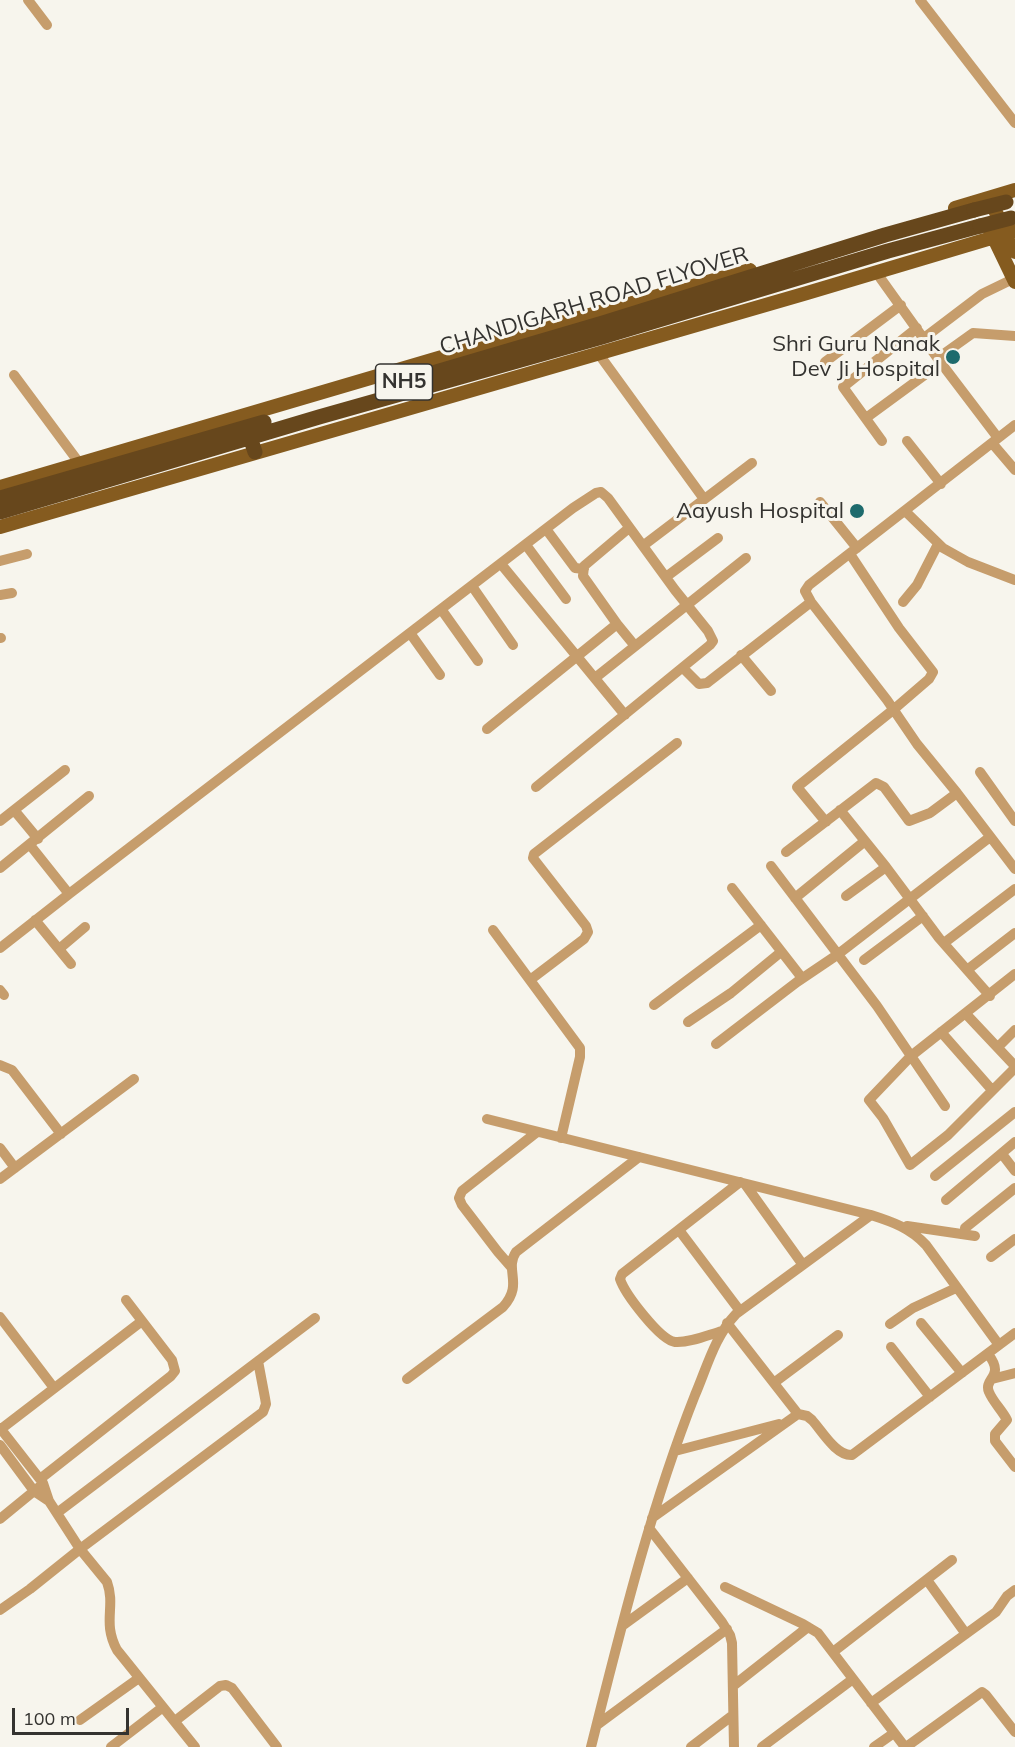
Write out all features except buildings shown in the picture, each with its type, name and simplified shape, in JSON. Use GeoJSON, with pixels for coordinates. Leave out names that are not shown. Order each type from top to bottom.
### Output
{"type":"FeatureCollection","features":[{"type":"Feature","properties":{"kind":"highway","name":"CHANDIGARH ROAD FLYOVER"},"geometry":{"type":"LineString","coordinates":[[185,439],[205,439],[603,323],[885,235],[1015,200]]}},
{"type":"Feature","properties":{"kind":"highway","name":"CHANDIGARH ROAD FLYOVER"},"geometry":{"type":"LineString","coordinates":[[250,437],[1015,216]]}},
{"type":"Feature","properties":{"kind":"highway","name":"NH5"},"geometry":{"type":"LineString","coordinates":[[2,515],[250,437]]}},
{"type":"Feature","properties":{"kind":"highway"},"geometry":{"type":"LineString","coordinates":[[250,437],[255,452]]}},
{"type":"Feature","properties":{"kind":"highway","name":"NH5"},"geometry":{"type":"LineString","coordinates":[[2,515],[185,439]]}},
{"type":"Feature","properties":{"kind":"main road"},"geometry":{"type":"LineString","coordinates":[[0,487],[80,464],[185,439],[578,318],[820,250],[1015,190]]}},
{"type":"Feature","properties":{"kind":"main road"},"geometry":{"type":"LineString","coordinates":[[983,200],[1015,252]]}},
{"type":"Feature","properties":{"kind":"main road"},"geometry":{"type":"LineString","coordinates":[[2,515],[255,452],[1004,234]]}},
{"type":"Feature","properties":{"kind":"main road"},"geometry":{"type":"LineString","coordinates":[[1004,234],[1014,281]]}},
{"type":"Feature","properties":{"kind":"street"},"geometry":{"type":"LineString","coordinates":[[28,0],[47,25]]}},
{"type":"Feature","properties":{"kind":"street"},"geometry":{"type":"LineString","coordinates":[[920,0],[1015,123]]}},
{"type":"Feature","properties":{"kind":"street"},"geometry":{"type":"LineString","coordinates":[[876,272],[1015,470]]}},
{"type":"Feature","properties":{"kind":"street"},"geometry":{"type":"LineString","coordinates":[[882,441],[844,390],[844,385],[982,294],[1014,281]]}},
{"type":"Feature","properties":{"kind":"street"},"geometry":{"type":"LineString","coordinates":[[825,362],[901,305]]}},
{"type":"Feature","properties":{"kind":"street"},"geometry":{"type":"LineString","coordinates":[[866,418],[974,333],[1015,336]]}},
{"type":"Feature","properties":{"kind":"street"},"geometry":{"type":"LineString","coordinates":[[598,353],[704,499]]}},
{"type":"Feature","properties":{"kind":"street"},"geometry":{"type":"LineString","coordinates":[[14,375],[80,464]]}},
{"type":"Feature","properties":{"kind":"street"},"geometry":{"type":"LineString","coordinates":[[1015,426],[808,585],[805,591],[917,744],[1015,869]]}},
{"type":"Feature","properties":{"kind":"street"},"geometry":{"type":"LineString","coordinates":[[907,441],[941,484]]}},
{"type":"Feature","properties":{"kind":"street"},"geometry":{"type":"LineString","coordinates":[[644,545],[752,463]]}},
{"type":"Feature","properties":{"kind":"street"},"geometry":{"type":"LineString","coordinates":[[0,948],[573,508],[601,492],[644,545],[666,578],[711,636],[712,641],[683,668],[536,787]]}},
{"type":"Feature","properties":{"kind":"street"},"geometry":{"type":"LineString","coordinates":[[820,502],[853,551],[899,628],[933,672],[893,710],[797,787],[826,822]]}},
{"type":"Feature","properties":{"kind":"street"},"geometry":{"type":"LineString","coordinates":[[905,511],[938,544],[968,562],[1015,580]]}},
{"type":"Feature","properties":{"kind":"street"},"geometry":{"type":"LineString","coordinates":[[630,528],[584,566],[583,576],[635,646]]}},
{"type":"Feature","properties":{"kind":"street"},"geometry":{"type":"LineString","coordinates":[[546,530],[575,568],[584,569]]}},
{"type":"Feature","properties":{"kind":"street"},"geometry":{"type":"LineString","coordinates":[[666,578],[718,538]]}},
{"type":"Feature","properties":{"kind":"street"},"geometry":{"type":"LineString","coordinates":[[903,602],[914,591],[938,544]]}},
{"type":"Feature","properties":{"kind":"street"},"geometry":{"type":"LineString","coordinates":[[526,545],[566,599]]}},
{"type":"Feature","properties":{"kind":"street"},"geometry":{"type":"LineString","coordinates":[[0,561],[27,554]]}},
{"type":"Feature","properties":{"kind":"street"},"geometry":{"type":"LineString","coordinates":[[595,678],[746,558]]}},
{"type":"Feature","properties":{"kind":"street"},"geometry":{"type":"LineString","coordinates":[[501,564],[625,716]]}},
{"type":"Feature","properties":{"kind":"street"},"geometry":{"type":"LineString","coordinates":[[472,586],[513,645]]}},
{"type":"Feature","properties":{"kind":"street"},"geometry":{"type":"LineString","coordinates":[[0,595],[12,593]]}},
{"type":"Feature","properties":{"kind":"street"},"geometry":{"type":"LineString","coordinates":[[683,668],[699,684],[704,685],[811,602]]}},
{"type":"Feature","properties":{"kind":"street"},"geometry":{"type":"LineString","coordinates":[[441,609],[478,661]]}},
{"type":"Feature","properties":{"kind":"street"},"geometry":{"type":"LineString","coordinates":[[486,729],[617,624]]}},
{"type":"Feature","properties":{"kind":"street"},"geometry":{"type":"LineString","coordinates":[[410,633],[440,675]]}},
{"type":"Feature","properties":{"kind":"street"},"geometry":{"type":"LineString","coordinates":[[741,655],[771,691]]}},
{"type":"Feature","properties":{"kind":"street"},"geometry":{"type":"LineString","coordinates":[[530,980],[584,939],[588,932],[586,926],[533,858],[534,854],[677,744]]}},
{"type":"Feature","properties":{"kind":"street"},"geometry":{"type":"LineString","coordinates":[[0,821],[65,770]]}},
{"type":"Feature","properties":{"kind":"street"},"geometry":{"type":"LineString","coordinates":[[980,772],[1015,821]]}},
{"type":"Feature","properties":{"kind":"street"},"geometry":{"type":"LineString","coordinates":[[786,852],[876,783],[884,787],[909,821],[930,813],[957,793]]}},
{"type":"Feature","properties":{"kind":"street"},"geometry":{"type":"LineString","coordinates":[[0,868],[89,796]]}},
{"type":"Feature","properties":{"kind":"street"},"geometry":{"type":"LineString","coordinates":[[14,810],[69,894]]}},
{"type":"Feature","properties":{"kind":"street"},"geometry":{"type":"LineString","coordinates":[[840,810],[944,943],[990,996]]}},
{"type":"Feature","properties":{"kind":"street"},"geometry":{"type":"LineString","coordinates":[[716,1044],[802,978],[837,955],[990,837]]}},
{"type":"Feature","properties":{"kind":"street"},"geometry":{"type":"LineString","coordinates":[[795,898],[865,841]]}},
{"type":"Feature","properties":{"kind":"street"},"geometry":{"type":"LineString","coordinates":[[771,866],[877,1006],[945,1106]]}},
{"type":"Feature","properties":{"kind":"street"},"geometry":{"type":"LineString","coordinates":[[846,896],[886,867]]}},
{"type":"Feature","properties":{"kind":"street"},"geometry":{"type":"LineString","coordinates":[[732,888],[802,978]]}},
{"type":"Feature","properties":{"kind":"street"},"geometry":{"type":"LineString","coordinates":[[944,943],[1015,889]]}},
{"type":"Feature","properties":{"kind":"street"},"geometry":{"type":"LineString","coordinates":[[864,960],[923,916]]}},
{"type":"Feature","properties":{"kind":"street"},"geometry":{"type":"LineString","coordinates":[[35,920],[71,964]]}},
{"type":"Feature","properties":{"kind":"street"},"geometry":{"type":"LineString","coordinates":[[654,1005],[761,925]]}},
{"type":"Feature","properties":{"kind":"street"},"geometry":{"type":"LineString","coordinates":[[59,949],[85,927]]}},
{"type":"Feature","properties":{"kind":"street"},"geometry":{"type":"LineString","coordinates":[[493,930],[580,1048],[580,1058],[561,1138]]}},
{"type":"Feature","properties":{"kind":"street"},"geometry":{"type":"LineString","coordinates":[[967,970],[1015,933]]}},
{"type":"Feature","properties":{"kind":"street"},"geometry":{"type":"LineString","coordinates":[[688,1022],[731,993],[781,952]]}},
{"type":"Feature","properties":{"kind":"street"},"geometry":{"type":"LineString","coordinates":[[966,1014],[1015,1067],[948,1136],[910,1165],[869,1100],[911,1056],[1015,974]]}},
{"type":"Feature","properties":{"kind":"street"},"geometry":{"type":"LineString","coordinates":[[998,1047],[1015,1030]]}},
{"type":"Feature","properties":{"kind":"street"},"geometry":{"type":"LineString","coordinates":[[941,1032],[992,1090]]}},
{"type":"Feature","properties":{"kind":"street"},"geometry":{"type":"LineString","coordinates":[[0,1065],[12,1070],[61,1134]]}},
{"type":"Feature","properties":{"kind":"street"},"geometry":{"type":"LineString","coordinates":[[0,1179],[134,1079]]}},
{"type":"Feature","properties":{"kind":"street"},"geometry":{"type":"LineString","coordinates":[[935,1176],[1015,1112]]}},
{"type":"Feature","properties":{"kind":"street"},"geometry":{"type":"LineString","coordinates":[[487,1119],[871,1215],[901,1225],[975,1236]]}},
{"type":"Feature","properties":{"kind":"street"},"geometry":{"type":"LineString","coordinates":[[512,1268],[490,1242],[459,1198],[462,1191],[537,1132]]}},
{"type":"Feature","properties":{"kind":"street"},"geometry":{"type":"LineString","coordinates":[[946,1200],[1015,1142]]}},
{"type":"Feature","properties":{"kind":"street"},"geometry":{"type":"LineString","coordinates":[[0,1148],[15,1168]]}},
{"type":"Feature","properties":{"kind":"street"},"geometry":{"type":"LineString","coordinates":[[1002,1154],[1015,1171]]}},
{"type":"Feature","properties":{"kind":"street"},"geometry":{"type":"LineString","coordinates":[[407,1379],[512,1298],[514,1290],[513,1256],[516,1252],[639,1157]]}},
{"type":"Feature","properties":{"kind":"street"},"geometry":{"type":"LineString","coordinates":[[724,1327],[679,1342],[668,1339],[658,1333],[620,1282],[622,1274],[742,1183]]}},
{"type":"Feature","properties":{"kind":"street"},"geometry":{"type":"LineString","coordinates":[[742,1183],[803,1265]]}},
{"type":"Feature","properties":{"kind":"street"},"geometry":{"type":"LineString","coordinates":[[965,1228],[1015,1188]]}},
{"type":"Feature","properties":{"kind":"street"},"geometry":{"type":"LineString","coordinates":[[591,1747],[650,1523],[675,1451],[724,1327],[740,1311],[871,1215]]}},
{"type":"Feature","properties":{"kind":"street"},"geometry":{"type":"LineString","coordinates":[[901,1225],[926,1245],[999,1345]]}},
{"type":"Feature","properties":{"kind":"street"},"geometry":{"type":"LineString","coordinates":[[679,1230],[740,1311]]}},
{"type":"Feature","properties":{"kind":"street"},"geometry":{"type":"LineString","coordinates":[[991,1257],[1015,1239]]}},
{"type":"Feature","properties":{"kind":"street"},"geometry":{"type":"LineString","coordinates":[[890,1324],[914,1308],[956,1288]]}},
{"type":"Feature","properties":{"kind":"street"},"geometry":{"type":"LineString","coordinates":[[0,1519],[174,1373],[172,1360],[126,1300]]}},
{"type":"Feature","properties":{"kind":"street"},"geometry":{"type":"LineString","coordinates":[[0,1317],[54,1388]]}},
{"type":"Feature","properties":{"kind":"street"},"geometry":{"type":"LineString","coordinates":[[57,1513],[315,1318]]}},
{"type":"Feature","properties":{"kind":"street"},"geometry":{"type":"LineString","coordinates":[[142,1321],[1,1428],[80,1549],[107,1582],[109,1588],[108,1625],[110,1638],[117,1650],[195,1747]]}},
{"type":"Feature","properties":{"kind":"street"},"geometry":{"type":"LineString","coordinates":[[921,1323],[962,1373]]}},
{"type":"Feature","properties":{"kind":"street"},"geometry":{"type":"LineString","coordinates":[[724,1327],[775,1382],[798,1414],[812,1420],[839,1452],[847,1456],[857,1452],[1015,1333]]}},
{"type":"Feature","properties":{"kind":"street"},"geometry":{"type":"LineString","coordinates":[[775,1382],[838,1335]]}},
{"type":"Feature","properties":{"kind":"street"},"geometry":{"type":"LineString","coordinates":[[891,1347],[930,1397]]}},
{"type":"Feature","properties":{"kind":"street"},"geometry":{"type":"LineString","coordinates":[[988,1354],[995,1365],[992,1379],[987,1387],[1007,1420],[995,1434],[996,1441],[1015,1467]]}},
{"type":"Feature","properties":{"kind":"street"},"geometry":{"type":"LineString","coordinates":[[0,1610],[263,1412],[266,1404],[258,1361]]}},
{"type":"Feature","properties":{"kind":"street"},"geometry":{"type":"LineString","coordinates":[[992,1379],[1015,1373]]}},
{"type":"Feature","properties":{"kind":"street"},"geometry":{"type":"LineString","coordinates":[[650,1523],[798,1414]]}},
{"type":"Feature","properties":{"kind":"street"},"geometry":{"type":"LineString","coordinates":[[675,1451],[786,1422]]}},
{"type":"Feature","properties":{"kind":"street"},"geometry":{"type":"LineString","coordinates":[[0,1445],[39,1484]]}},
{"type":"Feature","properties":{"kind":"street"},"geometry":{"type":"LineString","coordinates":[[650,1523],[727,1629],[732,1643],[734,1747]]}},
{"type":"Feature","properties":{"kind":"street"},"geometry":{"type":"LineString","coordinates":[[833,1652],[952,1560]]}},
{"type":"Feature","properties":{"kind":"street"},"geometry":{"type":"LineString","coordinates":[[622,1626],[688,1578]]}},
{"type":"Feature","properties":{"kind":"street"},"geometry":{"type":"LineString","coordinates":[[927,1580],[966,1634]]}},
{"type":"Feature","properties":{"kind":"street"},"geometry":{"type":"LineString","coordinates":[[724,1587],[818,1633],[905,1747],[982,1692],[1015,1732]]}},
{"type":"Feature","properties":{"kind":"street"},"geometry":{"type":"LineString","coordinates":[[871,1703],[996,1612],[1007,1596],[1015,1590]]}},
{"type":"Feature","properties":{"kind":"street"},"geometry":{"type":"LineString","coordinates":[[733,1686],[808,1627]]}},
{"type":"Feature","properties":{"kind":"street"},"geometry":{"type":"LineString","coordinates":[[597,1725],[727,1629]]}},
{"type":"Feature","properties":{"kind":"street"},"geometry":{"type":"LineString","coordinates":[[80,1720],[139,1678]]}},
{"type":"Feature","properties":{"kind":"street"},"geometry":{"type":"LineString","coordinates":[[762,1747],[853,1679]]}},
{"type":"Feature","properties":{"kind":"street"},"geometry":{"type":"LineString","coordinates":[[175,1721],[220,1686],[226,1685],[232,1688],[276,1747]]}},
{"type":"Feature","properties":{"kind":"street"},"geometry":{"type":"LineString","coordinates":[[111,1747],[163,1707]]}},
{"type":"Feature","properties":{"kind":"street"},"geometry":{"type":"LineString","coordinates":[[691,1747],[733,1715]]}},
{"type":"Feature","properties":{"kind":"street"},"geometry":{"type":"LineString","coordinates":[[874,1747],[894,1732]]}},
{"type":"Feature","properties":{"kind":"place","name":"Shri Guru Nanak Dev Ji Hospital"},"geometry":{"type":"Point","coordinates":[953,357]}},
{"type":"Feature","properties":{"kind":"place","name":"Aayush Hospital"},"geometry":{"type":"Point","coordinates":[857,511]}}]}
